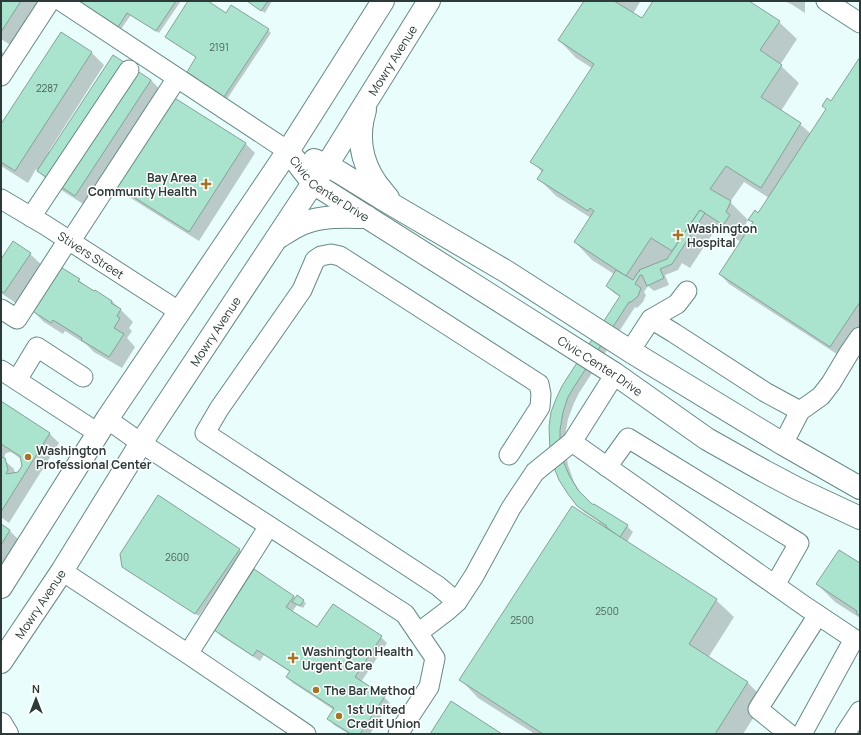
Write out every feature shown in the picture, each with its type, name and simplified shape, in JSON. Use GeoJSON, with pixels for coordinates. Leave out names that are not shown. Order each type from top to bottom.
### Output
{"type":"FeatureCollection","features":[{"type":"Feature","properties":{"kind":"main road"},"geometry":{"type":"LineString","coordinates":[[1,587],[102,426],[288,151],[384,1]]}},
{"type":"Feature","properties":{"kind":"main road","name":"Mowry Avenue"},"geometry":{"type":"LineString","coordinates":[[1,662],[62,571],[141,443],[276,239],[327,165],[430,1]]}},
{"type":"Feature","properties":{"kind":"main road"},"geometry":{"type":"LineString","coordinates":[[368,99],[360,130],[362,151],[368,168],[376,183],[397,208]]}},
{"type":"Feature","properties":{"kind":"main road","name":"Civic Center Drive"},"geometry":{"type":"LineString","coordinates":[[288,151],[327,165],[507,272],[630,351],[783,444],[860,488]]}},
{"type":"Feature","properties":{"kind":"main road","name":"Civic Center Drive"},"geometry":{"type":"LineString","coordinates":[[288,151],[314,183],[615,374],[707,439],[798,489],[860,518]]}},
{"type":"Feature","properties":{"kind":"main road"},"geometry":{"type":"LineString","coordinates":[[276,239],[303,224],[321,218],[335,216],[368,218]]}},
{"type":"Feature","properties":{"kind":"main road"},"geometry":{"type":"LineString","coordinates":[[1,681],[16,639]]}},
{"type":"Feature","properties":{"kind":"main road"},"geometry":{"type":"LineString","coordinates":[[1,724],[7,734]]}},
{"type":"Feature","properties":{"kind":"street"},"geometry":{"type":"LineString","coordinates":[[1,76],[50,1]]}},
{"type":"Feature","properties":{"kind":"street"},"geometry":{"type":"LineString","coordinates":[[62,1],[288,151]]}},
{"type":"Feature","properties":{"kind":"street"},"geometry":{"type":"LineString","coordinates":[[826,1],[860,23]]}},
{"type":"Feature","properties":{"kind":"street"},"geometry":{"type":"LineString","coordinates":[[31,217],[129,70]]}},
{"type":"Feature","properties":{"kind":"street"},"geometry":{"type":"LineString","coordinates":[[1,309],[17,319],[177,78]]}},
{"type":"Feature","properties":{"kind":"street","name":"Stivers Street"},"geometry":{"type":"LineString","coordinates":[[1,200],[31,217],[180,312]]}},
{"type":"Feature","properties":{"kind":"street"},"geometry":{"type":"LineString","coordinates":[[457,602],[438,586],[205,433],[219,409],[302,290],[315,260],[320,256],[331,254],[340,256],[539,384],[541,394],[540,407],[509,455]]}},
{"type":"Feature","properties":{"kind":"street"},"geometry":{"type":"LineString","coordinates":[[630,351],[651,319],[677,304],[687,291]]}},
{"type":"Feature","properties":{"kind":"street"},"geometry":{"type":"LineString","coordinates":[[651,319],[765,392],[800,411]]}},
{"type":"Feature","properties":{"kind":"street"},"geometry":{"type":"LineString","coordinates":[[783,444],[800,411],[821,396],[860,337]]}},
{"type":"Feature","properties":{"kind":"street"},"geometry":{"type":"LineString","coordinates":[[17,380],[37,347],[83,377]]}},
{"type":"Feature","properties":{"kind":"street"},"geometry":{"type":"LineString","coordinates":[[1,370],[102,426],[141,443],[405,614],[435,658],[430,687],[398,734]]}},
{"type":"Feature","properties":{"kind":"street"},"geometry":{"type":"LineString","coordinates":[[418,633],[448,611],[457,602],[474,576],[511,508],[535,472],[572,442],[615,374]]}},
{"type":"Feature","properties":{"kind":"street"},"geometry":{"type":"LineString","coordinates":[[607,467],[628,438],[799,543],[775,585]]}},
{"type":"Feature","properties":{"kind":"street"},"geometry":{"type":"LineString","coordinates":[[572,442],[854,639],[802,734]]}},
{"type":"Feature","properties":{"kind":"street"},"geometry":{"type":"LineString","coordinates":[[184,652],[266,524]]}},
{"type":"Feature","properties":{"kind":"street"},"geometry":{"type":"LineString","coordinates":[[62,571],[306,734]]}},
{"type":"Feature","properties":{"kind":"street"},"geometry":{"type":"LineString","coordinates":[[789,734],[758,709],[818,615]]}},
{"type":"Feature","properties":{"kind":"street"},"geometry":{"type":"LineString","coordinates":[[845,734],[860,711]]}},
{"type":"Feature","properties":{"kind":"building"},"geometry":{"type":"Polygon","coordinates":[[[1,1],[21,1],[1,32],[1,1]]]}},
{"type":"Feature","properties":{"kind":"building"},"geometry":{"type":"Polygon","coordinates":[[[176,1],[156,31],[127,13],[118,27],[80,2],[176,1]]]}},
{"type":"Feature","properties":{"kind":"building"},"geometry":{"type":"Polygon","coordinates":[[[188,1],[208,1],[226,13],[231,5],[269,29],[224,97],[187,72],[196,57],[165,37],[188,1]]]}},
{"type":"Feature","properties":{"kind":"building"},"geometry":{"type":"Polygon","coordinates":[[[247,1],[268,1],[261,11],[247,1]]]}},
{"type":"Feature","properties":{"kind":"building"},"geometry":{"type":"Polygon","coordinates":[[[584,1],[614,1],[642,18],[653,1],[749,1],[780,21],[760,50],[782,65],[761,97],[801,123],[761,188],[726,166],[710,189],[731,201],[726,212],[730,215],[723,225],[700,210],[672,251],[651,238],[626,276],[574,242],[594,211],[590,208],[588,211],[537,179],[543,170],[530,162],[594,64],[558,40],[584,1]]]}},
{"type":"Feature","properties":{"kind":"building"},"geometry":{"type":"Polygon","coordinates":[[[61,32],[92,52],[15,171],[1,162],[1,124],[61,32]]]}},
{"type":"Feature","properties":{"kind":"building"},"geometry":{"type":"Polygon","coordinates":[[[113,55],[151,80],[75,196],[37,171],[113,55]]]}},
{"type":"Feature","properties":{"kind":"building"},"geometry":{"type":"Polygon","coordinates":[[[860,57],[860,302],[830,347],[719,274],[753,222],[748,220],[755,210],[758,213],[826,109],[822,106],[827,98],[831,101],[860,57]]]}},
{"type":"Feature","properties":{"kind":"building"},"geometry":{"type":"Polygon","coordinates":[[[173,97],[246,143],[189,232],[116,186],[173,97]]]}},
{"type":"Feature","properties":{"kind":"building"},"geometry":{"type":"Polygon","coordinates":[[[700,210],[705,213],[672,264],[660,269],[664,278],[647,286],[642,275],[640,275],[635,284],[641,288],[638,296],[629,302],[574,387],[568,397],[563,412],[560,430],[560,446],[562,458],[569,475],[578,490],[591,503],[628,525],[620,537],[606,527],[607,526],[577,506],[559,480],[550,451],[549,427],[551,412],[562,386],[620,296],[606,286],[616,270],[633,280],[640,271],[639,270],[667,259],[700,210]]]}},
{"type":"Feature","properties":{"kind":"building"},"geometry":{"type":"Polygon","coordinates":[[[13,241],[31,253],[4,293],[1,290],[1,259],[13,241]]]}},
{"type":"Feature","properties":{"kind":"building"},"geometry":{"type":"Polygon","coordinates":[[[59,266],[80,279],[78,281],[112,301],[111,303],[121,309],[117,316],[120,318],[114,328],[124,334],[109,357],[81,340],[82,338],[53,320],[51,323],[31,310],[59,266]]]}},
{"type":"Feature","properties":{"kind":"building","name":"Washington Professional Center"},"geometry":{"type":"Polygon","coordinates":[[[1,401],[50,433],[1,512],[1,457],[5,458],[8,470],[6,473],[7,474],[18,472],[22,466],[20,456],[1,444],[1,401]]]}},
{"type":"Feature","properties":{"kind":"building"},"geometry":{"type":"Polygon","coordinates":[[[158,495],[240,549],[195,614],[122,567],[120,554],[158,495]]]}},
{"type":"Feature","properties":{"kind":"building"},"geometry":{"type":"Polygon","coordinates":[[[572,506],[717,599],[689,644],[748,682],[715,734],[543,734],[459,680],[572,506]]]}},
{"type":"Feature","properties":{"kind":"building"},"geometry":{"type":"Polygon","coordinates":[[[1,524],[10,530],[1,545],[1,524]]]}},
{"type":"Feature","properties":{"kind":"building"},"geometry":{"type":"Polygon","coordinates":[[[839,550],[860,563],[860,616],[856,613],[857,611],[816,584],[839,550]]]}},
{"type":"Feature","properties":{"kind":"building"},"geometry":{"type":"Polygon","coordinates":[[[254,569],[294,596],[286,607],[317,627],[333,604],[382,636],[355,677],[385,696],[360,734],[351,734],[327,719],[334,708],[286,677],[290,671],[257,650],[253,656],[214,630],[254,569]]]}},
{"type":"Feature","properties":{"kind":"building"},"geometry":{"type":"Polygon","coordinates":[[[297,595],[304,600],[300,606],[292,602],[297,595]]]}},
{"type":"Feature","properties":{"kind":"building"},"geometry":{"type":"Polygon","coordinates":[[[451,701],[502,734],[430,734],[451,701]]]}},
{"type":"Feature","properties":{"kind":"place","name":"Bay Area Community Health"},"geometry":{"type":"Point","coordinates":[206,184]}},
{"type":"Feature","properties":{"kind":"place","name":"Washington Hospital"},"geometry":{"type":"Point","coordinates":[678,235]}},
{"type":"Feature","properties":{"kind":"place","name":"Washington Professional Center"},"geometry":{"type":"Point","coordinates":[28,457]}},
{"type":"Feature","properties":{"kind":"place","name":"Washington Health Urgent Care"},"geometry":{"type":"Point","coordinates":[293,658]}},
{"type":"Feature","properties":{"kind":"place","name":"The Bar Method"},"geometry":{"type":"Point","coordinates":[316,690]}},
{"type":"Feature","properties":{"kind":"place","name":"1st United Credit Union"},"geometry":{"type":"Point","coordinates":[339,716]}}]}
